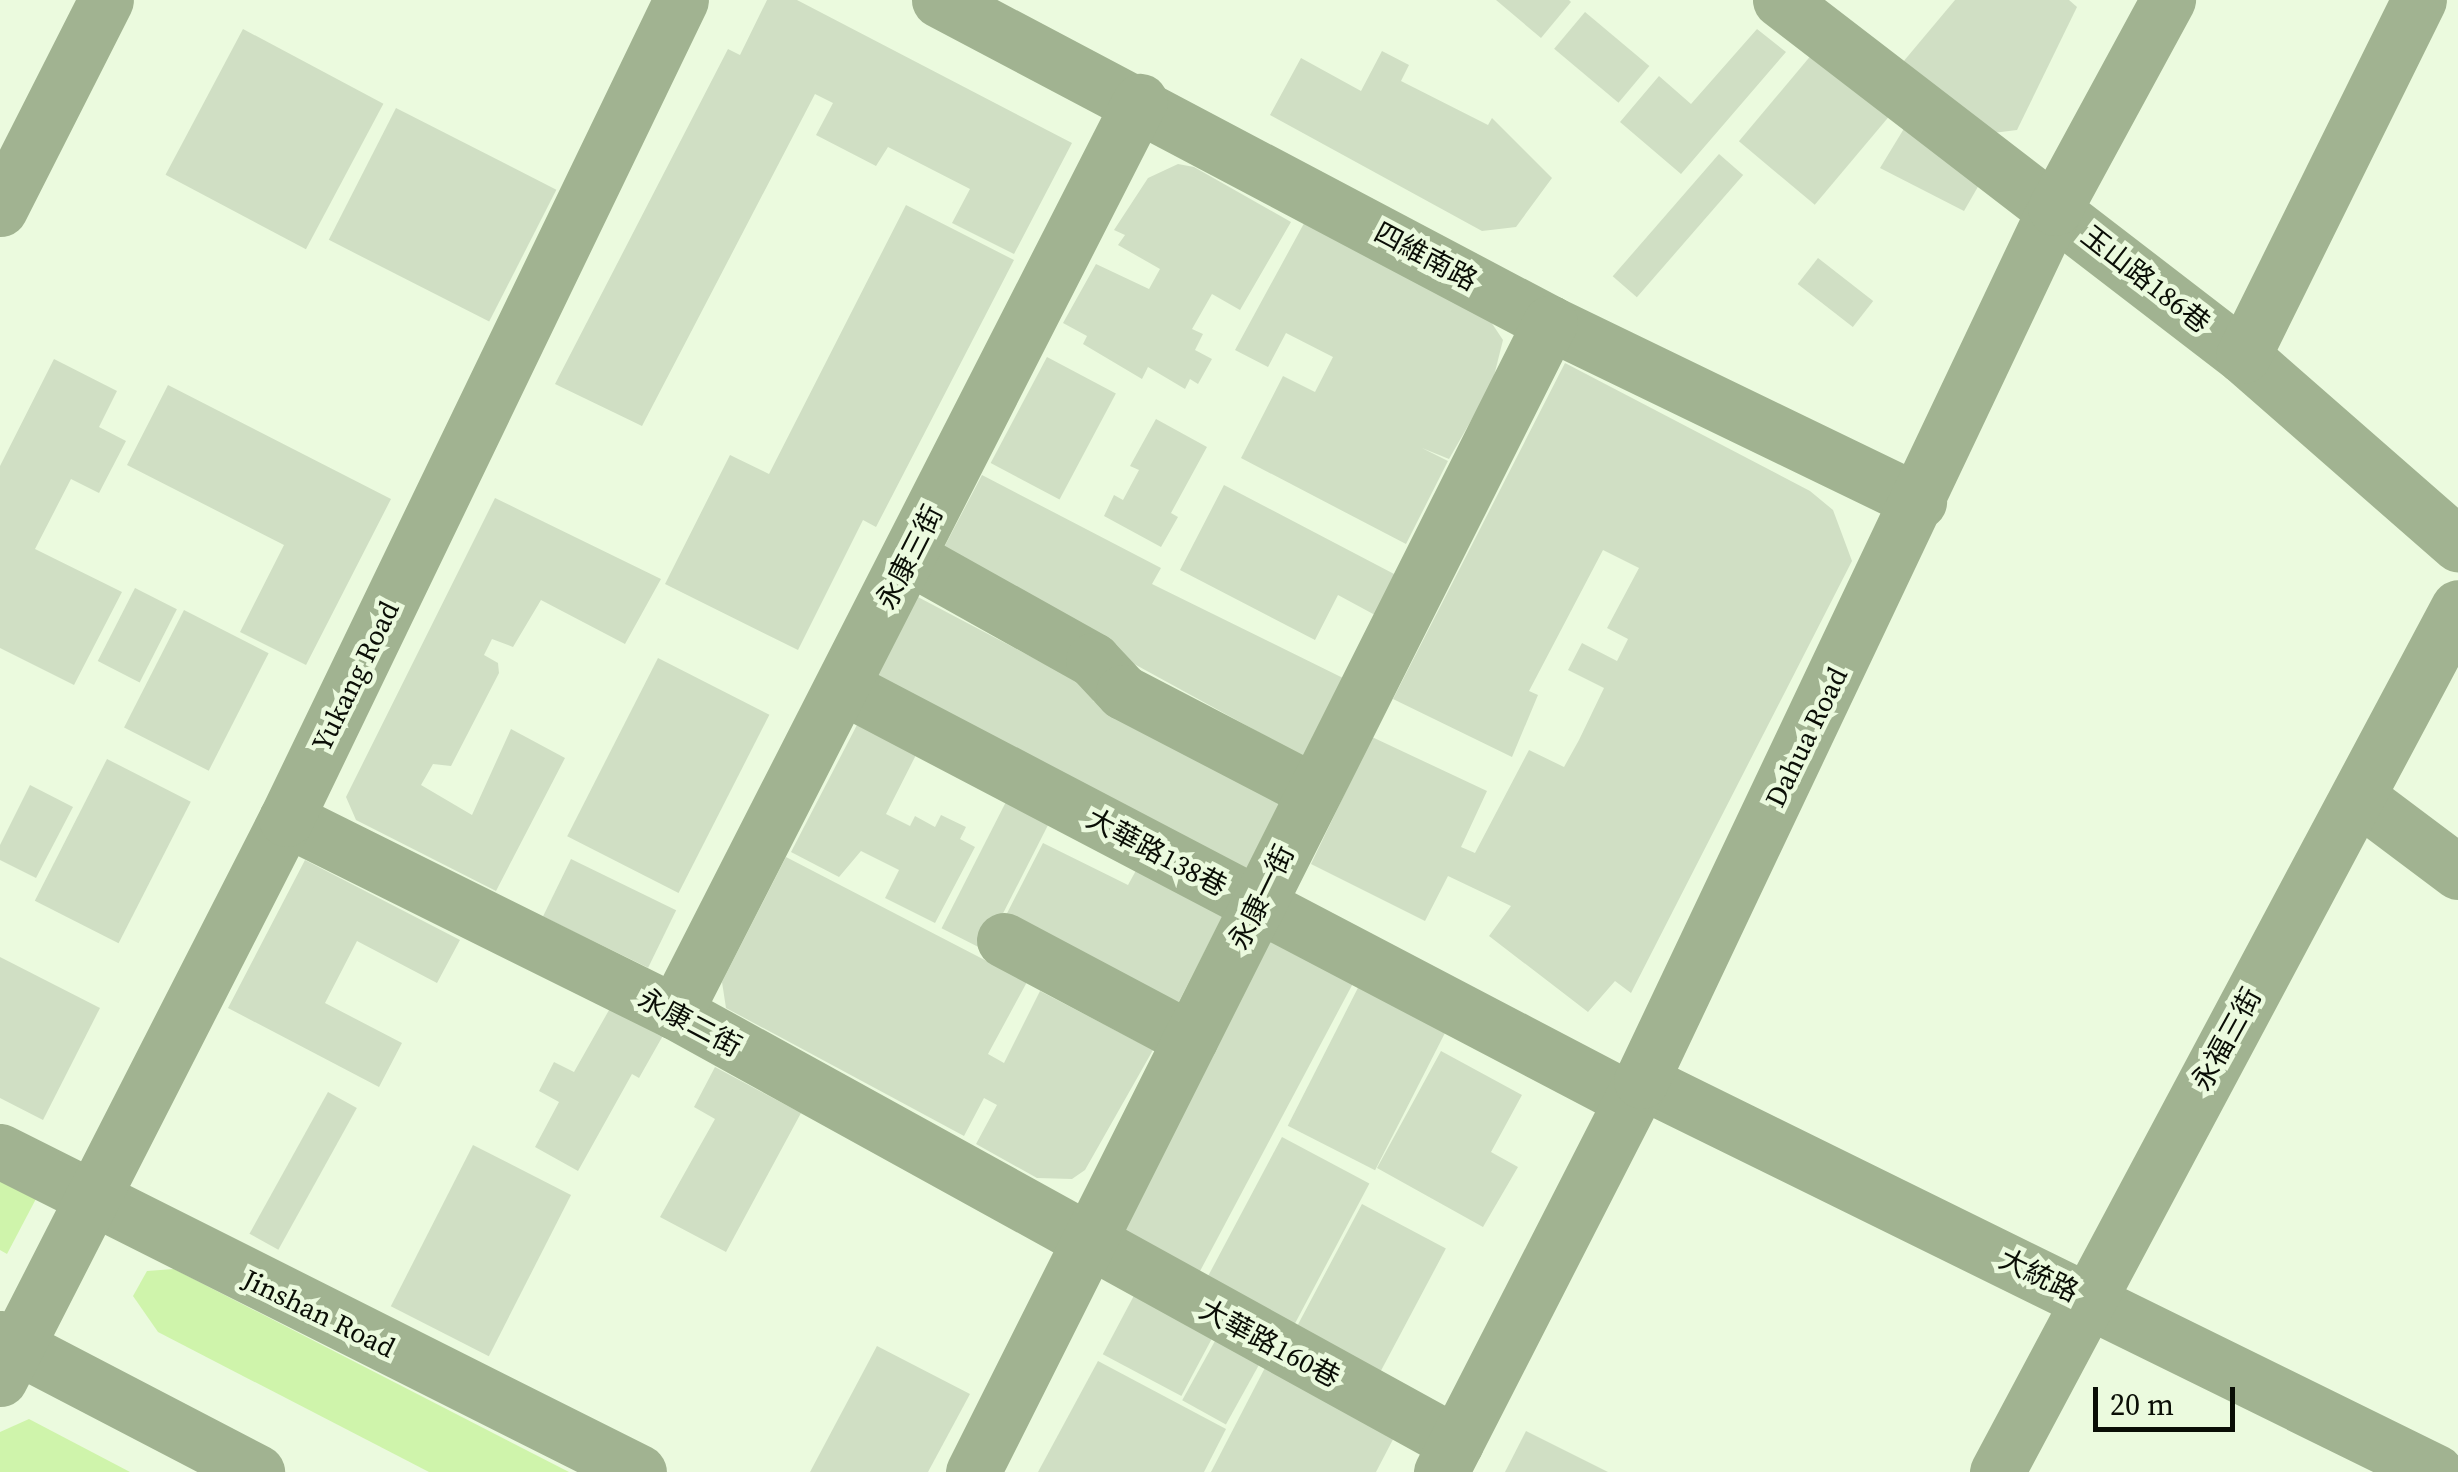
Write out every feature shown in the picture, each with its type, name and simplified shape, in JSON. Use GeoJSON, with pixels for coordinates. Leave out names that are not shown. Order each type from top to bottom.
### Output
{"type":"FeatureCollection","features":[{"type":"Feature","properties":{"kind":"street"},"geometry":{"type":"LineString","coordinates":[[0,208],[106,0]]}},
{"type":"Feature","properties":{"kind":"street","name":"Yukang Road"},"geometry":{"type":"LineString","coordinates":[[5,1355],[94,1200],[286,820],[681,0]]}},
{"type":"Feature","properties":{"kind":"street","name":"四維南路"},"geometry":{"type":"LineString","coordinates":[[939,0],[1140,101],[1550,322],[1918,501]]}},
{"type":"Feature","properties":{"kind":"street","name":"Dahua Road"},"geometry":{"type":"LineString","coordinates":[[1448,1458],[1636,1090],[2055,208],[2168,0]]}},
{"type":"Feature","properties":{"kind":"street"},"geometry":{"type":"LineString","coordinates":[[2243,356],[2420,0]]}},
{"type":"Feature","properties":{"kind":"street","name":"玉山路186巷"},"geometry":{"type":"LineString","coordinates":[[1814,11],[2243,356],[2458,544]]}},
{"type":"Feature","properties":{"kind":"street","name":"永康三街"},"geometry":{"type":"LineString","coordinates":[[676,1012],[1140,101]]}},
{"type":"Feature","properties":{"kind":"street","name":"永康一街"},"geometry":{"type":"LineString","coordinates":[[973,1472],[1086,1240],[1550,322]]}},
{"type":"Feature","properties":{"kind":"street"},"geometry":{"type":"LineString","coordinates":[[910,557],[1092,660],[1123,692],[1314,791]]}},
{"type":"Feature","properties":{"kind":"street","name":"永福三街"},"geometry":{"type":"LineString","coordinates":[[1997,1472],[2085,1297],[2458,607]]}},
{"type":"Feature","properties":{"kind":"street","name":"大華路138巷"},"geometry":{"type":"LineString","coordinates":[[843,687],[1258,906],[1636,1090]]}},
{"type":"Feature","properties":{"kind":"street"},"geometry":{"type":"LineString","coordinates":[[2358,797],[2458,872]]}},
{"type":"Feature","properties":{"kind":"street","name":"永康二街"},"geometry":{"type":"LineString","coordinates":[[286,820],[676,1012],[1086,1240]]}},
{"type":"Feature","properties":{"kind":"street"},"geometry":{"type":"LineString","coordinates":[[1004,940],[1190,1039]]}},
{"type":"Feature","properties":{"kind":"street","name":"大統路"},"geometry":{"type":"LineString","coordinates":[[1636,1090],[2085,1297],[2436,1472]]}},
{"type":"Feature","properties":{"kind":"street","name":"Jinshan Road"},"geometry":{"type":"LineString","coordinates":[[0,1151],[639,1472]]}},
{"type":"Feature","properties":{"kind":"street","name":"大華路160巷"},"geometry":{"type":"LineString","coordinates":[[1086,1240],[1448,1458]]}},
{"type":"Feature","properties":{"kind":"street"},"geometry":{"type":"LineString","coordinates":[[5,1355],[257,1472]]}},
{"type":"Feature","properties":{"kind":"green space"},"geometry":{"type":"Polygon","coordinates":[[[0,1175],[38,1195],[7,1254],[0,1250],[0,1175]]]}},
{"type":"Feature","properties":{"kind":"green space"},"geometry":{"type":"Polygon","coordinates":[[[174,1269],[569,1472],[429,1472],[158,1332],[133,1296],[147,1271],[174,1269]]]}},
{"type":"Feature","properties":{"kind":"green space"},"geometry":{"type":"Polygon","coordinates":[[[29,1419],[130,1472],[0,1472],[0,1432],[29,1419]]]}},
{"type":"Feature","properties":{"kind":"building"},"geometry":{"type":"Polygon","coordinates":[[[767,0],[797,0],[1072,143],[1014,254],[952,223],[970,189],[888,147],[876,166],[816,135],[833,103],[815,94],[642,426],[555,384],[728,49],[740,55],[767,0]]]}},
{"type":"Feature","properties":{"kind":"building"},"geometry":{"type":"Polygon","coordinates":[[[1496,0],[1569,0],[1571,2],[1541,38],[1496,0]]]}},
{"type":"Feature","properties":{"kind":"building"},"geometry":{"type":"Polygon","coordinates":[[[1955,0],[2069,0],[2077,7],[2017,130],[1993,133],[1903,62],[1955,0]]]}},
{"type":"Feature","properties":{"kind":"building"},"geometry":{"type":"Polygon","coordinates":[[[1585,12],[1649,66],[1618,103],[1554,49],[1585,12]]]}},
{"type":"Feature","properties":{"kind":"building"},"geometry":{"type":"Polygon","coordinates":[[[243,29],[383,104],[306,249],[166,175],[243,29]]]}},
{"type":"Feature","properties":{"kind":"building"},"geometry":{"type":"Polygon","coordinates":[[[1757,29],[1786,52],[1681,174],[1620,122],[1659,76],[1691,104],[1757,29]]]}},
{"type":"Feature","properties":{"kind":"building"},"geometry":{"type":"Polygon","coordinates":[[[1818,47],[1894,111],[1815,205],[1739,141],[1818,47]]]}},
{"type":"Feature","properties":{"kind":"building"},"geometry":{"type":"Polygon","coordinates":[[[1382,51],[1409,65],[1401,81],[1488,125],[1492,118],[1552,178],[1516,227],[1482,231],[1270,115],[1301,58],[1361,91],[1382,51]]]}},
{"type":"Feature","properties":{"kind":"building"},"geometry":{"type":"Polygon","coordinates":[[[396,108],[556,190],[489,322],[329,240],[396,108]]]}},
{"type":"Feature","properties":{"kind":"building"},"geometry":{"type":"Polygon","coordinates":[[[1908,122],[1983,178],[1964,211],[1880,168],[1908,122]]]}},
{"type":"Feature","properties":{"kind":"building"},"geometry":{"type":"Polygon","coordinates":[[[1719,154],[1743,175],[1637,297],[1613,276],[1719,154]]]}},
{"type":"Feature","properties":{"kind":"building"},"geometry":{"type":"Polygon","coordinates":[[[1178,164],[1194,167],[1291,222],[1240,310],[1212,294],[1192,329],[1203,334],[1195,350],[1212,359],[1198,384],[1190,379],[1185,389],[1148,367],[1142,379],[1083,344],[1087,336],[1063,323],[1096,264],[1149,289],[1160,269],[1118,245],[1125,235],[1114,230],[1148,178],[1178,164]]]}},
{"type":"Feature","properties":{"kind":"building"},"geometry":{"type":"Polygon","coordinates":[[[906,205],[1014,260],[876,527],[863,520],[798,650],[665,584],[730,455],[769,474],[906,205]]]}},
{"type":"Feature","properties":{"kind":"building"},"geometry":{"type":"Polygon","coordinates":[[[1308,216],[1487,316],[1503,340],[1492,384],[1449,459],[1422,448],[1448,461],[1406,544],[1241,458],[1283,376],[1315,392],[1333,357],[1286,333],[1268,367],[1235,350],[1308,216]]]}},
{"type":"Feature","properties":{"kind":"building"},"geometry":{"type":"Polygon","coordinates":[[[1818,258],[1873,301],[1853,327],[1798,284],[1818,258]]]}},
{"type":"Feature","properties":{"kind":"building"},"geometry":{"type":"Polygon","coordinates":[[[1047,357],[1116,394],[1060,500],[991,463],[1047,357]]]}},
{"type":"Feature","properties":{"kind":"building"},"geometry":{"type":"Polygon","coordinates":[[[54,359],[117,391],[99,427],[126,441],[99,493],[71,479],[35,549],[122,592],[74,685],[0,648],[0,466],[54,359]]]}},
{"type":"Feature","properties":{"kind":"building"},"geometry":{"type":"Polygon","coordinates":[[[1565,363],[1810,491],[1833,510],[1852,561],[1631,993],[1615,981],[1588,1012],[1489,936],[1511,906],[1448,876],[1425,921],[1311,864],[1372,737],[1487,791],[1461,847],[1475,853],[1529,750],[1564,767],[1579,740],[1604,688],[1568,670],[1582,643],[1617,661],[1628,639],[1607,628],[1639,568],[1603,550],[1529,691],[1538,695],[1512,757],[1393,699],[1565,363]]]}},
{"type":"Feature","properties":{"kind":"building"},"geometry":{"type":"Polygon","coordinates":[[[168,385],[391,499],[306,665],[240,632],[284,545],[127,465],[168,385]]]}},
{"type":"Feature","properties":{"kind":"building"},"geometry":{"type":"Polygon","coordinates":[[[1156,419],[1207,447],[1171,513],[1178,517],[1161,547],[1104,516],[1114,495],[1123,500],[1139,470],[1130,466],[1156,419]]]}},
{"type":"Feature","properties":{"kind":"building"},"geometry":{"type":"Polygon","coordinates":[[[982,475],[1161,568],[1152,584],[1343,678],[1304,757],[939,557],[982,475]]]}},
{"type":"Feature","properties":{"kind":"building"},"geometry":{"type":"Polygon","coordinates":[[[1224,485],[1396,575],[1375,615],[1338,595],[1315,640],[1180,570],[1224,485]]]}},
{"type":"Feature","properties":{"kind":"building"},"geometry":{"type":"Polygon","coordinates":[[[495,498],[661,579],[625,644],[541,600],[513,647],[492,639],[484,655],[498,663],[499,673],[451,766],[433,764],[421,785],[472,815],[511,729],[565,758],[496,891],[356,820],[346,797],[495,498]]]}},
{"type":"Feature","properties":{"kind":"building"},"geometry":{"type":"Polygon","coordinates":[[[135,588],[177,609],[140,682],[98,661],[135,588]]]}},
{"type":"Feature","properties":{"kind":"building"},"geometry":{"type":"Polygon","coordinates":[[[916,596],[1098,692],[1093,701],[1284,795],[1244,873],[872,679],[916,596]]]}},
{"type":"Feature","properties":{"kind":"building"},"geometry":{"type":"Polygon","coordinates":[[[184,610],[269,653],[209,771],[124,728],[184,610]]]}},
{"type":"Feature","properties":{"kind":"building"},"geometry":{"type":"Polygon","coordinates":[[[658,658],[769,715],[679,893],[567,836],[658,658]]]}},
{"type":"Feature","properties":{"kind":"building"},"geometry":{"type":"Polygon","coordinates":[[[858,723],[917,753],[886,814],[910,826],[915,816],[935,827],[941,815],[966,827],[960,839],[975,847],[935,923],[885,898],[899,870],[861,851],[839,877],[791,852],[858,723]]]}},
{"type":"Feature","properties":{"kind":"building"},"geometry":{"type":"Polygon","coordinates":[[[107,759],[191,802],[119,943],[35,901],[107,759]]]}},
{"type":"Feature","properties":{"kind":"building"},"geometry":{"type":"Polygon","coordinates":[[[30,785],[73,807],[36,878],[0,860],[0,845],[30,785]]]}},
{"type":"Feature","properties":{"kind":"building"},"geometry":{"type":"Polygon","coordinates":[[[1011,792],[1054,814],[984,950],[942,928],[1011,792]]]}},
{"type":"Feature","properties":{"kind":"building"},"geometry":{"type":"Polygon","coordinates":[[[1043,843],[1128,885],[1144,856],[1231,900],[1172,1015],[1000,927],[1043,843]]]}},
{"type":"Feature","properties":{"kind":"building"},"geometry":{"type":"Polygon","coordinates":[[[786,857],[1027,982],[988,1054],[1004,1063],[1040,991],[1153,1050],[1085,1170],[1072,1179],[1037,1178],[976,1144],[997,1105],[984,1098],[964,1136],[726,1008],[722,982],[786,857]]]}},
{"type":"Feature","properties":{"kind":"building"},"geometry":{"type":"Polygon","coordinates":[[[571,859],[676,910],[648,968],[543,917],[571,859]]]}},
{"type":"Feature","properties":{"kind":"building"},"geometry":{"type":"Polygon","coordinates":[[[305,860],[460,940],[437,983],[357,941],[325,1003],[402,1043],[379,1087],[228,1008],[305,860]]]}},
{"type":"Feature","properties":{"kind":"building"},"geometry":{"type":"Polygon","coordinates":[[[1272,927],[1359,973],[1192,1286],[1105,1240],[1272,927]]]}},
{"type":"Feature","properties":{"kind":"building"},"geometry":{"type":"Polygon","coordinates":[[[0,957],[100,1008],[43,1120],[0,1098],[0,957]]]}},
{"type":"Feature","properties":{"kind":"building"},"geometry":{"type":"Polygon","coordinates":[[[1364,976],[1451,1020],[1375,1170],[1288,1126],[1364,976]]]}},
{"type":"Feature","properties":{"kind":"building"},"geometry":{"type":"Polygon","coordinates":[[[613,1003],[665,1032],[639,1078],[632,1074],[578,1171],[535,1147],[559,1102],[539,1091],[554,1062],[574,1072],[613,1003]]]}},
{"type":"Feature","properties":{"kind":"building"},"geometry":{"type":"Polygon","coordinates":[[[1441,1051],[1522,1095],[1491,1152],[1518,1167],[1483,1227],[1377,1168],[1441,1051]]]}},
{"type":"Feature","properties":{"kind":"building"},"geometry":{"type":"Polygon","coordinates":[[[715,1067],[801,1113],[726,1252],[660,1217],[715,1119],[694,1107],[715,1067]]]}},
{"type":"Feature","properties":{"kind":"building"},"geometry":{"type":"Polygon","coordinates":[[[328,1092],[357,1108],[278,1250],[249,1234],[328,1092]]]}},
{"type":"Feature","properties":{"kind":"building"},"geometry":{"type":"Polygon","coordinates":[[[1282,1137],[1369,1183],[1289,1334],[1202,1288],[1282,1137]]]}},
{"type":"Feature","properties":{"kind":"building"},"geometry":{"type":"Polygon","coordinates":[[[473,1145],[571,1195],[489,1356],[391,1306],[473,1145]]]}},
{"type":"Feature","properties":{"kind":"building"},"geometry":{"type":"Polygon","coordinates":[[[1362,1204],[1446,1249],[1379,1374],[1295,1329],[1362,1204]]]}},
{"type":"Feature","properties":{"kind":"building"},"geometry":{"type":"Polygon","coordinates":[[[1138,1288],[1217,1330],[1181,1396],[1103,1354],[1138,1288]]]}},
{"type":"Feature","properties":{"kind":"building"},"geometry":{"type":"Polygon","coordinates":[[[1220,1332],[1264,1356],[1226,1424],[1182,1400],[1220,1332]]]}},
{"type":"Feature","properties":{"kind":"building"},"geometry":{"type":"Polygon","coordinates":[[[877,1346],[970,1394],[928,1472],[810,1472],[877,1346]]]}},
{"type":"Feature","properties":{"kind":"building"},"geometry":{"type":"Polygon","coordinates":[[[1270,1358],[1400,1426],[1376,1472],[1211,1472],[1270,1358]]]}},
{"type":"Feature","properties":{"kind":"building"},"geometry":{"type":"Polygon","coordinates":[[[1098,1361],[1226,1429],[1204,1472],[1038,1472],[1098,1361]]]}},
{"type":"Feature","properties":{"kind":"building"},"geometry":{"type":"Polygon","coordinates":[[[1526,1431],[1608,1472],[1505,1472],[1526,1431]]]}}]}
